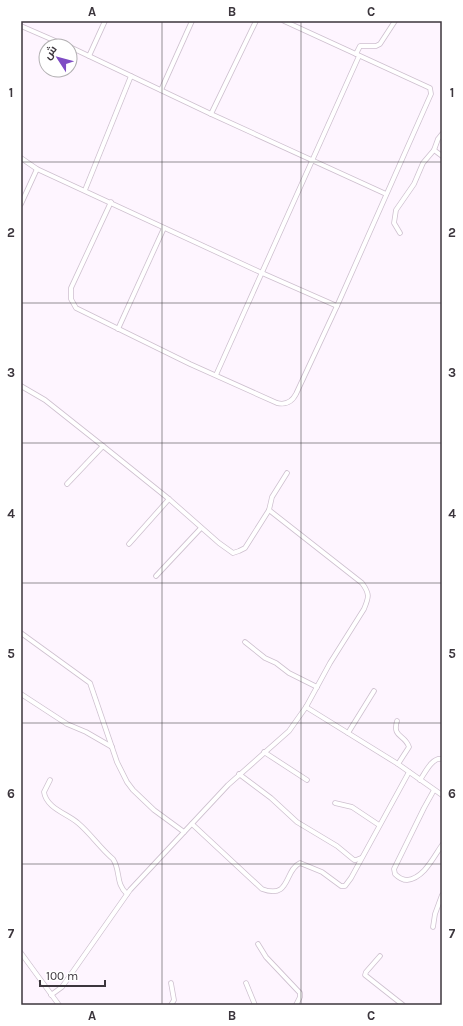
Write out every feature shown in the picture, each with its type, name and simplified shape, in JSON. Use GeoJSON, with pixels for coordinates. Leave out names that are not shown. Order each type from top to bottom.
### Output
{"type":"FeatureCollection","features":[{"type":"Feature","properties":{"kind":"street"},"geometry":{"type":"LineString","coordinates":[[89,56],[105,21]]}},
{"type":"Feature","properties":{"kind":"street"},"geometry":{"type":"LineString","coordinates":[[161,90],[192,21]]}},
{"type":"Feature","properties":{"kind":"street"},"geometry":{"type":"LineString","coordinates":[[211,114],[256,21]]}},
{"type":"Feature","properties":{"kind":"street"},"geometry":{"type":"LineString","coordinates":[[111,202],[71,288],[70,293],[72,303],[80,311],[190,364],[277,403],[288,402],[296,394],[432,94],[430,88],[284,21]]}},
{"type":"Feature","properties":{"kind":"street"},"geometry":{"type":"LineString","coordinates":[[216,375],[313,162],[358,55],[360,46],[376,46],[380,44],[395,21]]}},
{"type":"Feature","properties":{"kind":"street"},"geometry":{"type":"LineString","coordinates":[[21,26],[48,38]]}},
{"type":"Feature","properties":{"kind":"street"},"geometry":{"type":"LineString","coordinates":[[78,51],[313,162],[386,194]]}},
{"type":"Feature","properties":{"kind":"street"},"geometry":{"type":"LineString","coordinates":[[84,190],[131,76]]}},
{"type":"Feature","properties":{"kind":"street"},"geometry":{"type":"LineString","coordinates":[[400,233],[394,223],[396,210],[414,184],[423,163],[434,150],[438,139],[442,134]]}},
{"type":"Feature","properties":{"kind":"street"},"geometry":{"type":"LineString","coordinates":[[434,150],[442,156]]}},
{"type":"Feature","properties":{"kind":"street"},"geometry":{"type":"LineString","coordinates":[[21,158],[37,169],[337,306]]}},
{"type":"Feature","properties":{"kind":"street"},"geometry":{"type":"LineString","coordinates":[[21,204],[37,169]]}},
{"type":"Feature","properties":{"kind":"street"},"geometry":{"type":"LineString","coordinates":[[118,329],[164,228]]}},
{"type":"Feature","properties":{"kind":"street"},"geometry":{"type":"LineString","coordinates":[[21,386],[45,400],[227,549],[234,552],[239,552],[245,548],[269,510],[272,497],[287,473]]}},
{"type":"Feature","properties":{"kind":"street"},"geometry":{"type":"LineString","coordinates":[[67,484],[103,446]]}},
{"type":"Feature","properties":{"kind":"street"},"geometry":{"type":"LineString","coordinates":[[129,544],[169,500]]}},
{"type":"Feature","properties":{"kind":"street"},"geometry":{"type":"LineString","coordinates":[[51,995],[62,987],[127,894],[239,774],[289,731],[306,707],[330,663],[364,609],[368,600],[367,591],[362,583],[303,535],[269,510]]}},
{"type":"Feature","properties":{"kind":"street"},"geometry":{"type":"LineString","coordinates":[[156,576],[201,528]]}},
{"type":"Feature","properties":{"kind":"street"},"geometry":{"type":"LineString","coordinates":[[21,633],[90,683],[116,762],[127,782],[133,790],[154,810],[184,832]]}},
{"type":"Feature","properties":{"kind":"street"},"geometry":{"type":"LineString","coordinates":[[244,642],[264,658],[276,663],[289,673],[317,687]]}},
{"type":"Feature","properties":{"kind":"street"},"geometry":{"type":"LineString","coordinates":[[348,733],[374,691]]}},
{"type":"Feature","properties":{"kind":"street"},"geometry":{"type":"LineString","coordinates":[[21,694],[67,724],[86,732],[112,747]]}},
{"type":"Feature","properties":{"kind":"street"},"geometry":{"type":"LineString","coordinates":[[306,707],[398,764],[442,795]]}},
{"type":"Feature","properties":{"kind":"street"},"geometry":{"type":"LineString","coordinates":[[397,721],[395,728],[396,732],[408,743],[409,747],[398,764]]}},
{"type":"Feature","properties":{"kind":"street"},"geometry":{"type":"LineString","coordinates":[[264,752],[307,780]]}},
{"type":"Feature","properties":{"kind":"street"},"geometry":{"type":"LineString","coordinates":[[420,780],[437,759],[442,759]]}},
{"type":"Feature","properties":{"kind":"street"},"geometry":{"type":"LineString","coordinates":[[192,824],[262,889],[266,891],[279,890],[286,884],[294,868],[300,863],[322,872],[341,886],[345,886],[351,878],[409,772]]}},
{"type":"Feature","properties":{"kind":"street"},"geometry":{"type":"LineString","coordinates":[[239,774],[271,798],[297,822],[337,846],[354,860],[361,858]]}},
{"type":"Feature","properties":{"kind":"street"},"geometry":{"type":"LineString","coordinates":[[50,780],[44,792],[47,801],[58,810],[78,822],[112,859],[115,863],[121,887],[127,894]]}},
{"type":"Feature","properties":{"kind":"street"},"geometry":{"type":"LineString","coordinates":[[434,790],[394,869],[395,874],[402,879],[407,880],[421,873],[427,868],[442,846]]}},
{"type":"Feature","properties":{"kind":"street"},"geometry":{"type":"LineString","coordinates":[[335,803],[352,807],[380,825]]}},
{"type":"Feature","properties":{"kind":"street"},"geometry":{"type":"LineString","coordinates":[[433,927],[435,914],[442,895]]}},
{"type":"Feature","properties":{"kind":"street"},"geometry":{"type":"LineString","coordinates":[[258,944],[266,957],[300,993],[300,997],[296,1005]]}},
{"type":"Feature","properties":{"kind":"street"},"geometry":{"type":"LineString","coordinates":[[21,954],[59,1005]]}},
{"type":"Feature","properties":{"kind":"street"},"geometry":{"type":"LineString","coordinates":[[380,956],[366,972],[365,976],[403,1005]]}},
{"type":"Feature","properties":{"kind":"street"},"geometry":{"type":"LineString","coordinates":[[171,983],[174,1000],[171,1005]]}},
{"type":"Feature","properties":{"kind":"street"},"geometry":{"type":"LineString","coordinates":[[246,983],[255,1005]]}},
{"type":"Feature","properties":{"kind":"street"},"geometry":{"type":"LineString","coordinates":[[52,1005],[56,1001]]}}]}
